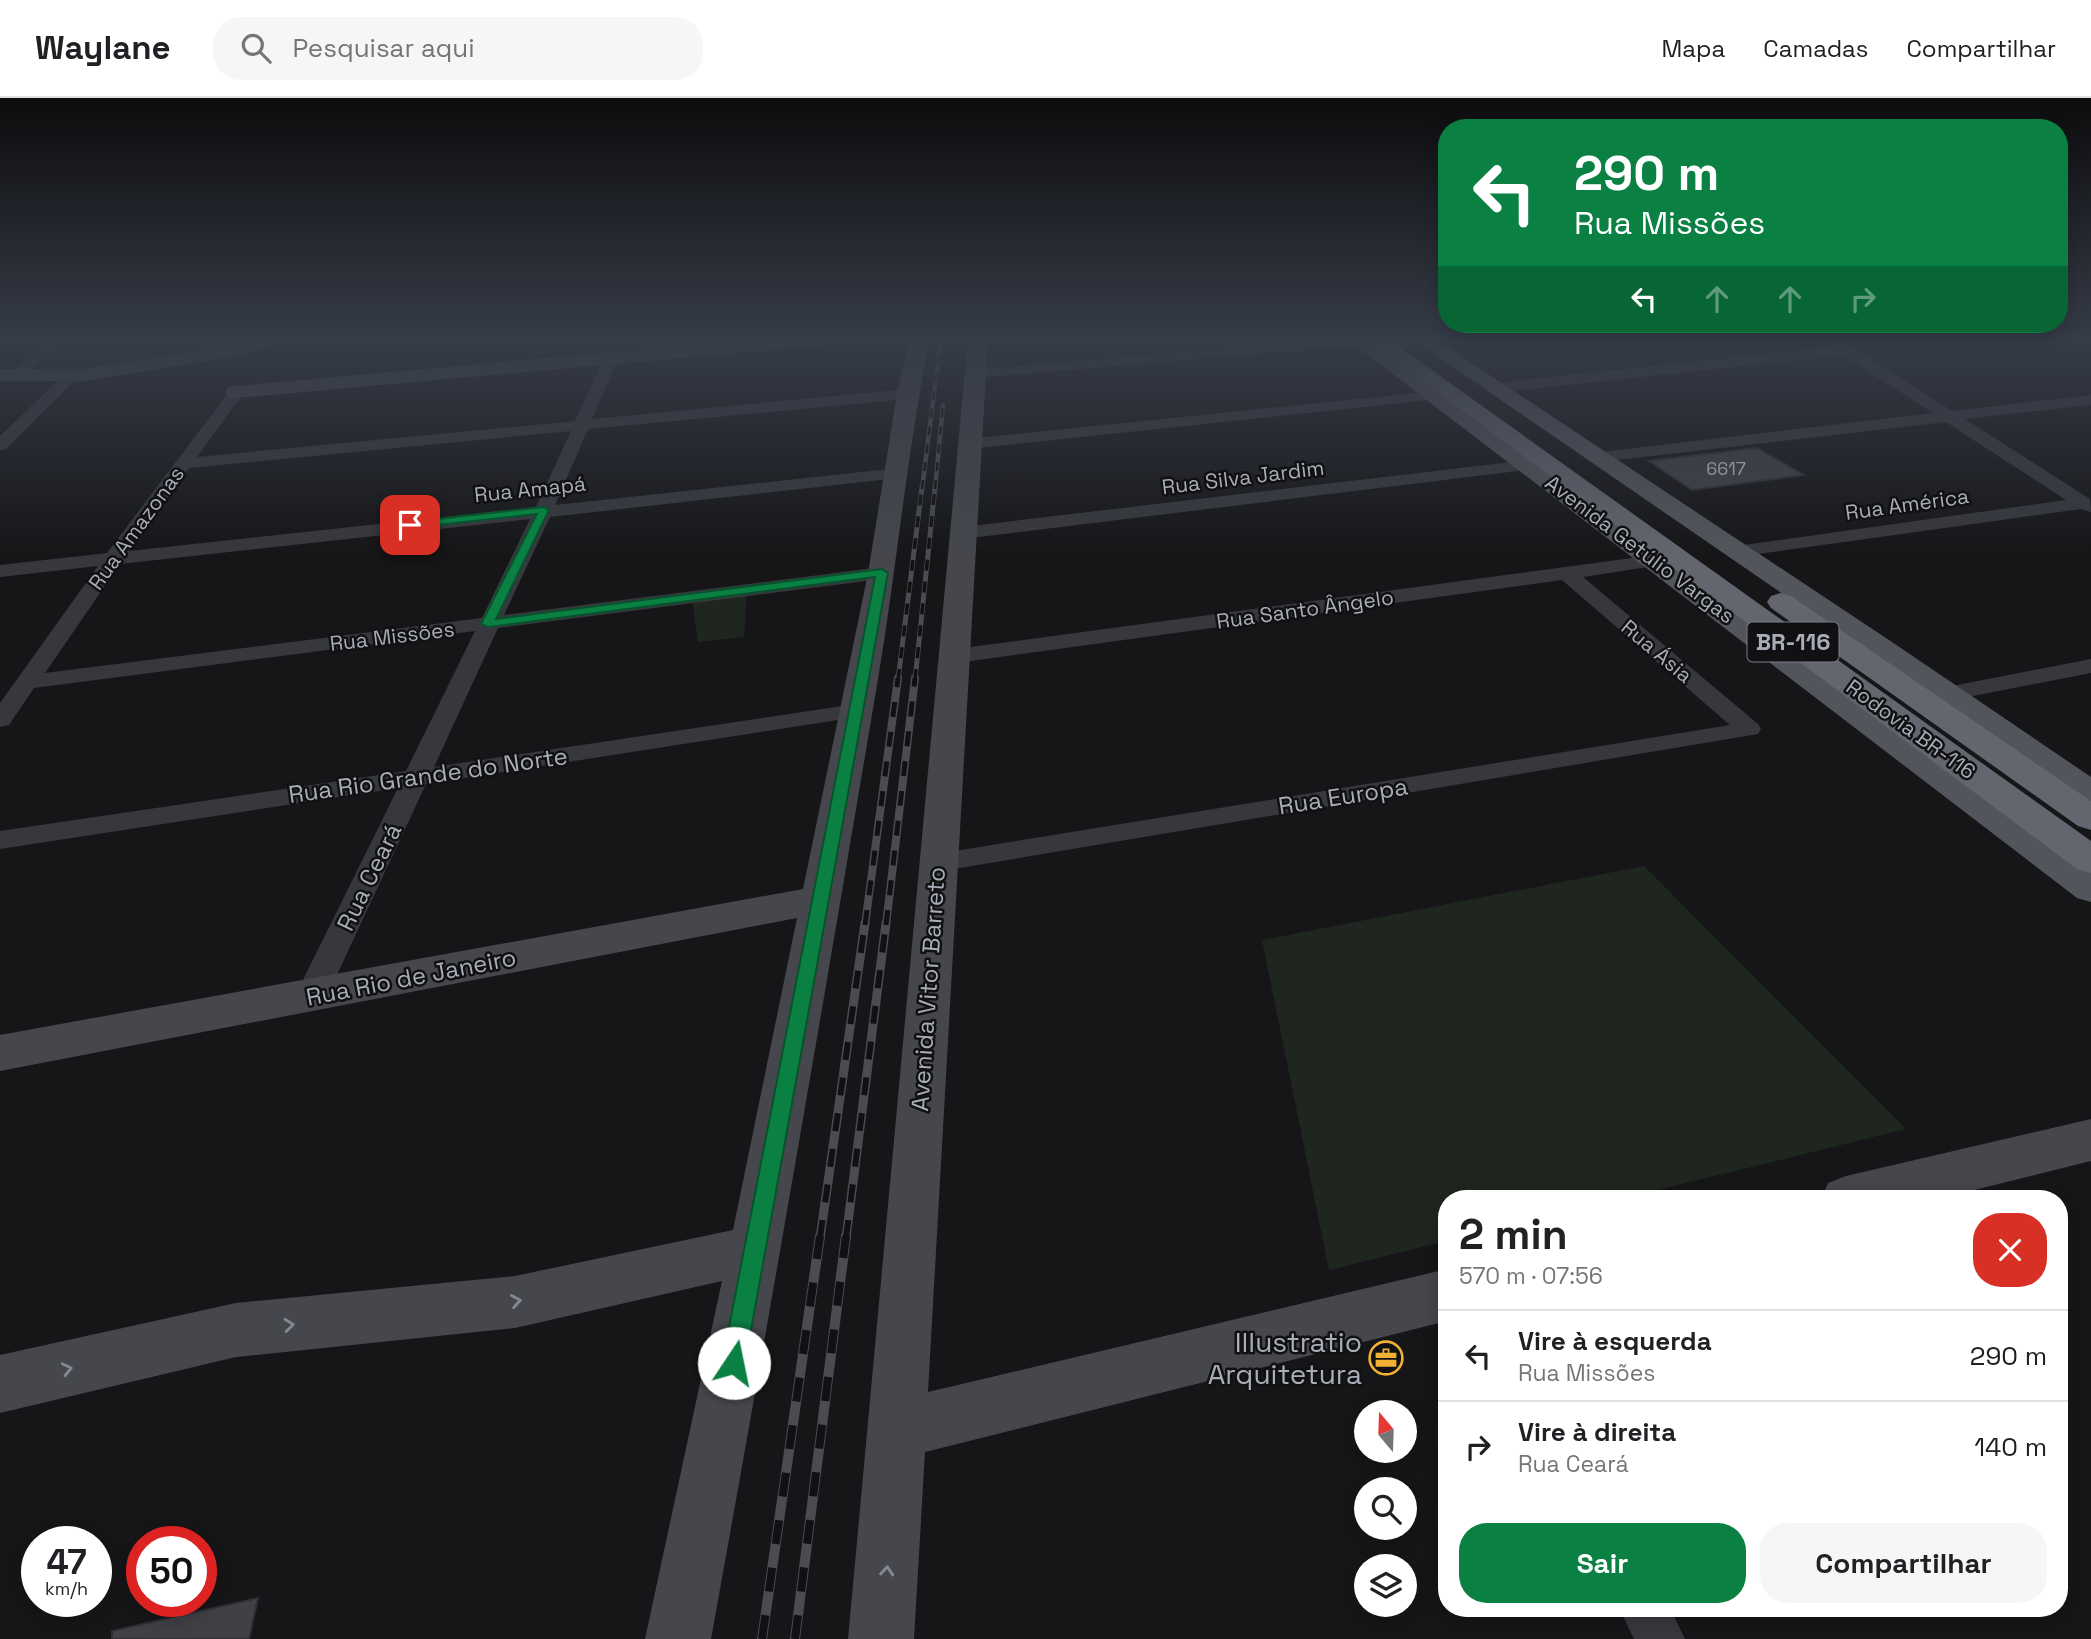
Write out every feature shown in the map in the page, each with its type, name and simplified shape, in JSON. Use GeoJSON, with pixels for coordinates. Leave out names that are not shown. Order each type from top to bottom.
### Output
{"type":"FeatureCollection","features":[{"type":"Feature","properties":{"kind":"highway","name":"BR-116"},"geometry":{"type":"LineString","coordinates":[[1487,410],[1508,422]]}},
{"type":"Feature","properties":{"kind":"highway","name":"BR-116"},"geometry":{"type":"LineString","coordinates":[[1493,410],[1508,422]]}},
{"type":"Feature","properties":{"kind":"highway","name":"Rodovia BR-116"},"geometry":{"type":"LineString","coordinates":[[1508,422],[2091,818]]}},
{"type":"Feature","properties":{"kind":"highway","name":"Rodovia BR-116"},"geometry":{"type":"LineString","coordinates":[[1508,422],[2091,860]]}},
{"type":"Feature","properties":{"kind":"highway"},"geometry":{"type":"LineString","coordinates":[[1999,818],[2091,875]]}},
{"type":"Feature","properties":{"kind":"main road"},"geometry":{"type":"LineString","coordinates":[[678,1639],[755,1250],[882,573],[906,410]]}},
{"type":"Feature","properties":{"kind":"main road","name":"Avenida Vitor Barreto"},"geometry":{"type":"LineString","coordinates":[[881,1639],[898,1429],[936,863],[956,656],[971,410]]}},
{"type":"Feature","properties":{"kind":"main road","name":"Avenida Getúlio Vargas"},"geometry":{"type":"LineString","coordinates":[[1453,410],[2091,888]]}},
{"type":"Feature","properties":{"kind":"main road","name":"Avenida Getúlio Vargas"},"geometry":{"type":"LineString","coordinates":[[1528,410],[2091,794]]}},
{"type":"Feature","properties":{"kind":"main road","name":"Rua Rio de Janeiro"},"geometry":{"type":"LineString","coordinates":[[0,1053],[821,900]]}},
{"type":"Feature","properties":{"kind":"main road"},"geometry":{"type":"LineString","coordinates":[[1883,1190],[2091,1140]]}},
{"type":"Feature","properties":{"kind":"main road"},"geometry":{"type":"LineString","coordinates":[[0,1384],[236,1330],[515,1302],[686,1262],[755,1250]]}},
{"type":"Feature","properties":{"kind":"main road"},"geometry":{"type":"LineString","coordinates":[[898,1429],[1438,1297]]}},
{"type":"Feature","properties":{"kind":"street"},"geometry":{"type":"LineString","coordinates":[[0,445],[36,410]]}},
{"type":"Feature","properties":{"kind":"street","name":"Rua Amazonas"},"geometry":{"type":"LineString","coordinates":[[0,720],[223,410]]}},
{"type":"Feature","properties":{"kind":"street","name":"Rua Ceará"},"geometry":{"type":"LineString","coordinates":[[311,996],[544,510],[586,410]]}},
{"type":"Feature","properties":{"kind":"street"},"geometry":{"type":"LineString","coordinates":[[184,463],[739,410]]}},
{"type":"Feature","properties":{"kind":"street"},"geometry":{"type":"LineString","coordinates":[[968,444],[1299,410]]}},
{"type":"Feature","properties":{"kind":"street"},"geometry":{"type":"LineString","coordinates":[[1940,410],[2087,505]]}},
{"type":"Feature","properties":{"kind":"street"},"geometry":{"type":"LineString","coordinates":[[1600,457],[1996,410]]}},
{"type":"Feature","properties":{"kind":"street","name":"Rua Silva Jardim"},"geometry":{"type":"LineString","coordinates":[[962,533],[1529,465]]}},
{"type":"Feature","properties":{"kind":"street","name":"Rua Amapá"},"geometry":{"type":"LineString","coordinates":[[0,571],[898,473]]}},
{"type":"Feature","properties":{"kind":"street"},"geometry":{"type":"LineString","coordinates":[[2061,487],[2081,483]]}},
{"type":"Feature","properties":{"kind":"street","name":"Rua América"},"geometry":{"type":"LineString","coordinates":[[1736,551],[2087,505]]}},
{"type":"Feature","properties":{"kind":"street","name":"Rua Santo Ângelo"},"geometry":{"type":"LineString","coordinates":[[956,656],[1654,561]]}},
{"type":"Feature","properties":{"kind":"street","name":"Rua Missões"},"geometry":{"type":"LineString","coordinates":[[27,682],[882,573]]}},
{"type":"Feature","properties":{"kind":"street","name":"Rua Ásia"},"geometry":{"type":"LineString","coordinates":[[1566,573],[1749,729]]}},
{"type":"Feature","properties":{"kind":"street"},"geometry":{"type":"LineString","coordinates":[[1947,694],[2091,667]]}},
{"type":"Feature","properties":{"kind":"street","name":"Rua Rio Grande do Norte"},"geometry":{"type":"LineString","coordinates":[[0,840],[856,711]]}},
{"type":"Feature","properties":{"kind":"street","name":"Rua Europa"},"geometry":{"type":"LineString","coordinates":[[936,863],[1749,729]]}},
{"type":"Feature","properties":{"kind":"street"},"geometry":{"type":"LineString","coordinates":[[1648,1617],[1661,1639]]}},
{"type":"Feature","properties":{"kind":"shaded area"},"geometry":{"type":"Polygon","coordinates":[[[747,592],[744,637],[698,642],[692,599],[747,592]]]}},
{"type":"Feature","properties":{"kind":"shaded area"},"geometry":{"type":"Polygon","coordinates":[[[1644,866],[1906,1129],[1658,1190],[1438,1190],[1438,1243],[1329,1270],[1262,940],[1644,866]]]}},
{"type":"Feature","properties":{"kind":"building"},"geometry":{"type":"Polygon","coordinates":[[[1757,448],[1804,475],[1692,490],[1649,461],[1757,448]]]}},
{"type":"Feature","properties":{"kind":"building"},"geometry":{"type":"Polygon","coordinates":[[[258,1598],[249,1639],[112,1639],[112,1631],[174,1617],[217,1617],[217,1607],[258,1598]]]}},
{"type":"Feature","properties":{"kind":"railway"},"geometry":{"type":"LineString","coordinates":[[922,489],[932,410]]}},
{"type":"Feature","properties":{"kind":"railway"},"geometry":{"type":"LineString","coordinates":[[935,489],[943,410]]}},
{"type":"Feature","properties":{"kind":"railway"},"geometry":{"type":"LineString","coordinates":[[898,680],[922,487]]}},
{"type":"Feature","properties":{"kind":"railway"},"geometry":{"type":"LineString","coordinates":[[915,680],[935,487]]}},
{"type":"Feature","properties":{"kind":"railway"},"geometry":{"type":"LineString","coordinates":[[865,925],[898,678]]}},
{"type":"Feature","properties":{"kind":"railway"},"geometry":{"type":"LineString","coordinates":[[886,925],[915,678]]}},
{"type":"Feature","properties":{"kind":"railway"},"geometry":{"type":"LineString","coordinates":[[820,1238],[865,923]]}},
{"type":"Feature","properties":{"kind":"railway"},"geometry":{"type":"LineString","coordinates":[[846,1238],[886,923]]}},
{"type":"Feature","properties":{"kind":"railway"},"geometry":{"type":"LineString","coordinates":[[762,1639],[820,1236]]}},
{"type":"Feature","properties":{"kind":"railway"},"geometry":{"type":"LineString","coordinates":[[795,1639],[846,1236]]}},
{"type":"Feature","properties":{"kind":"place","name":"Illustratio Arquitetura"},"geometry":{"type":"Point","coordinates":[1386,1358]}},
{"type":"Feature","properties":{"kind":"route"},"geometry":{"type":"LineString","coordinates":[[410,525],[544,510],[488,624],[882,573],[734,1363]]}}]}
